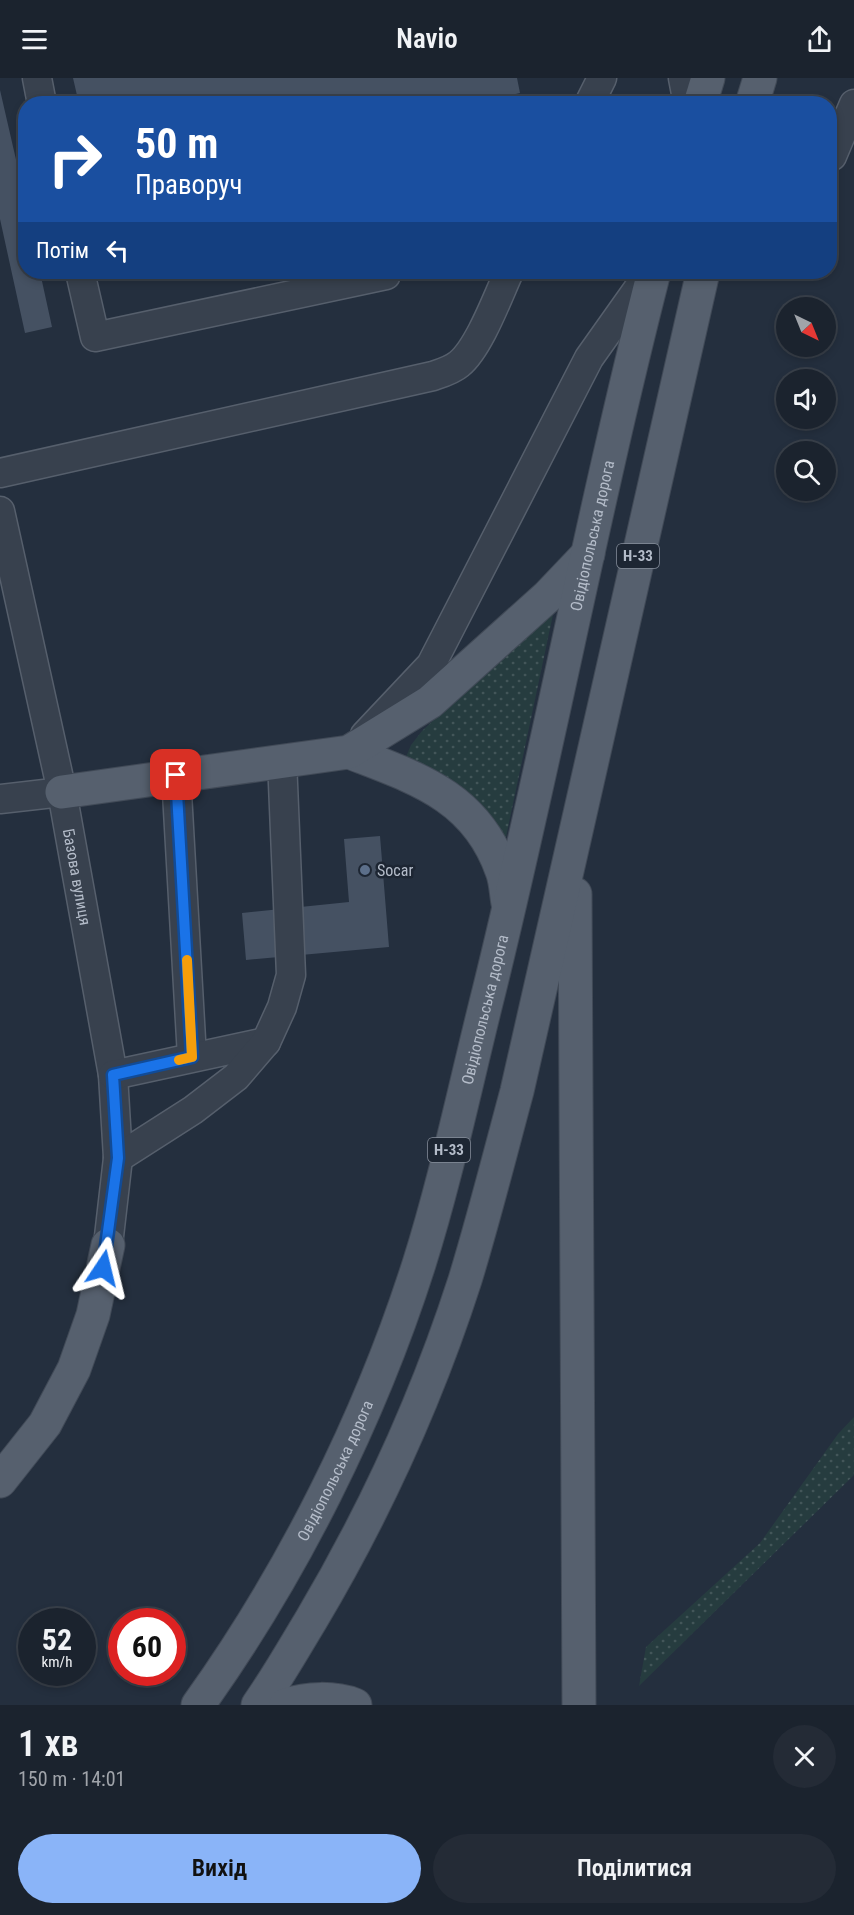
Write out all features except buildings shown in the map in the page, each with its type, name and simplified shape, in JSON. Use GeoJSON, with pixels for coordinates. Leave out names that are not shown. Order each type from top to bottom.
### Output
{"type":"FeatureCollection","features":[{"type":"Feature","properties":{"kind":"main road"},"geometry":{"type":"LineString","coordinates":[[702,96],[708,78]]}},
{"type":"Feature","properties":{"kind":"main road"},"geometry":{"type":"LineString","coordinates":[[754,96],[760,78]]}},
{"type":"Feature","properties":{"kind":"main road","name":"Овідіопольська дорога"},"geometry":{"type":"LineString","coordinates":[[198,1705],[254,1621],[318,1508],[373,1387],[397,1326],[435,1208],[509,910],[650,279]]}},
{"type":"Feature","properties":{"kind":"main road","name":"Н-33"},"geometry":{"type":"LineString","coordinates":[[258,1705],[329,1590],[361,1530],[418,1406],[443,1343],[482,1221],[517,1091],[701,279]]}},
{"type":"Feature","properties":{"kind":"main road"},"geometry":{"type":"LineString","coordinates":[[62,792],[349,752],[430,702],[548,596],[589,554]]}},
{"type":"Feature","properties":{"kind":"main road"},"geometry":{"type":"LineString","coordinates":[[349,752],[420,780],[445,794],[466,813],[488,840],[503,872],[509,910]]}},
{"type":"Feature","properties":{"kind":"main road"},"geometry":{"type":"LineString","coordinates":[[574,841],[579,1705]]}},
{"type":"Feature","properties":{"kind":"main road"},"geometry":{"type":"LineString","coordinates":[[0,1481],[45,1424],[74,1369],[93,1315],[108,1245]]}},
{"type":"Feature","properties":{"kind":"main road"},"geometry":{"type":"LineString","coordinates":[[286,1705],[295,1702],[324,1700],[355,1705]]}},
{"type":"Feature","properties":{"kind":"street"},"geometry":{"type":"LineString","coordinates":[[37,78],[40,96]]}},
{"type":"Feature","properties":{"kind":"street"},"geometry":{"type":"LineString","coordinates":[[594,96],[602,78]]}},
{"type":"Feature","properties":{"kind":"street"},"geometry":{"type":"LineString","coordinates":[[683,78],[686,96]]}},
{"type":"Feature","properties":{"kind":"street"},"geometry":{"type":"LineString","coordinates":[[837,144],[854,104]]}},
{"type":"Feature","properties":{"kind":"street"},"geometry":{"type":"LineString","coordinates":[[82,279],[95,337],[367,279]]}},
{"type":"Feature","properties":{"kind":"street"},"geometry":{"type":"LineString","coordinates":[[0,473],[446,372],[460,363],[473,348],[506,279]]}},
{"type":"Feature","properties":{"kind":"street"},"geometry":{"type":"LineString","coordinates":[[349,752],[431,665],[589,358],[647,279]]}},
{"type":"Feature","properties":{"kind":"street","name":"Базова вулиця"},"geometry":{"type":"LineString","coordinates":[[0,511],[62,792],[113,1075],[118,1158],[108,1245]]}},
{"type":"Feature","properties":{"kind":"street"},"geometry":{"type":"LineString","coordinates":[[118,1158],[193,1110],[236,1077],[266,1042],[282,1007],[291,975],[282,760]]}},
{"type":"Feature","properties":{"kind":"street"},"geometry":{"type":"LineString","coordinates":[[176,775],[192,1057]]}},
{"type":"Feature","properties":{"kind":"street"},"geometry":{"type":"LineString","coordinates":[[0,799],[62,792]]}},
{"type":"Feature","properties":{"kind":"street"},"geometry":{"type":"LineString","coordinates":[[113,1075],[266,1042]]}},
{"type":"Feature","properties":{"kind":"green space"},"geometry":{"type":"Polygon","coordinates":[[[555,605],[503,851],[406,757],[411,745],[422,731],[555,605]]]}},
{"type":"Feature","properties":{"kind":"green space"},"geometry":{"type":"Polygon","coordinates":[[[854,1417],[854,1475],[639,1686],[646,1647],[760,1543],[838,1434],[854,1417]]]}},
{"type":"Feature","properties":{"kind":"slow traffic"},"geometry":{"type":"LineString","coordinates":[[179,1060],[192,1057],[187,960]]}},
{"type":"Feature","properties":{"kind":"place","name":"Socar"},"geometry":{"type":"Point","coordinates":[365,870]}},
{"type":"Feature","properties":{"kind":"route"},"geometry":{"type":"LineString","coordinates":[[103,1268],[108,1245],[118,1158],[113,1075],[192,1057],[176,775]]}}]}
